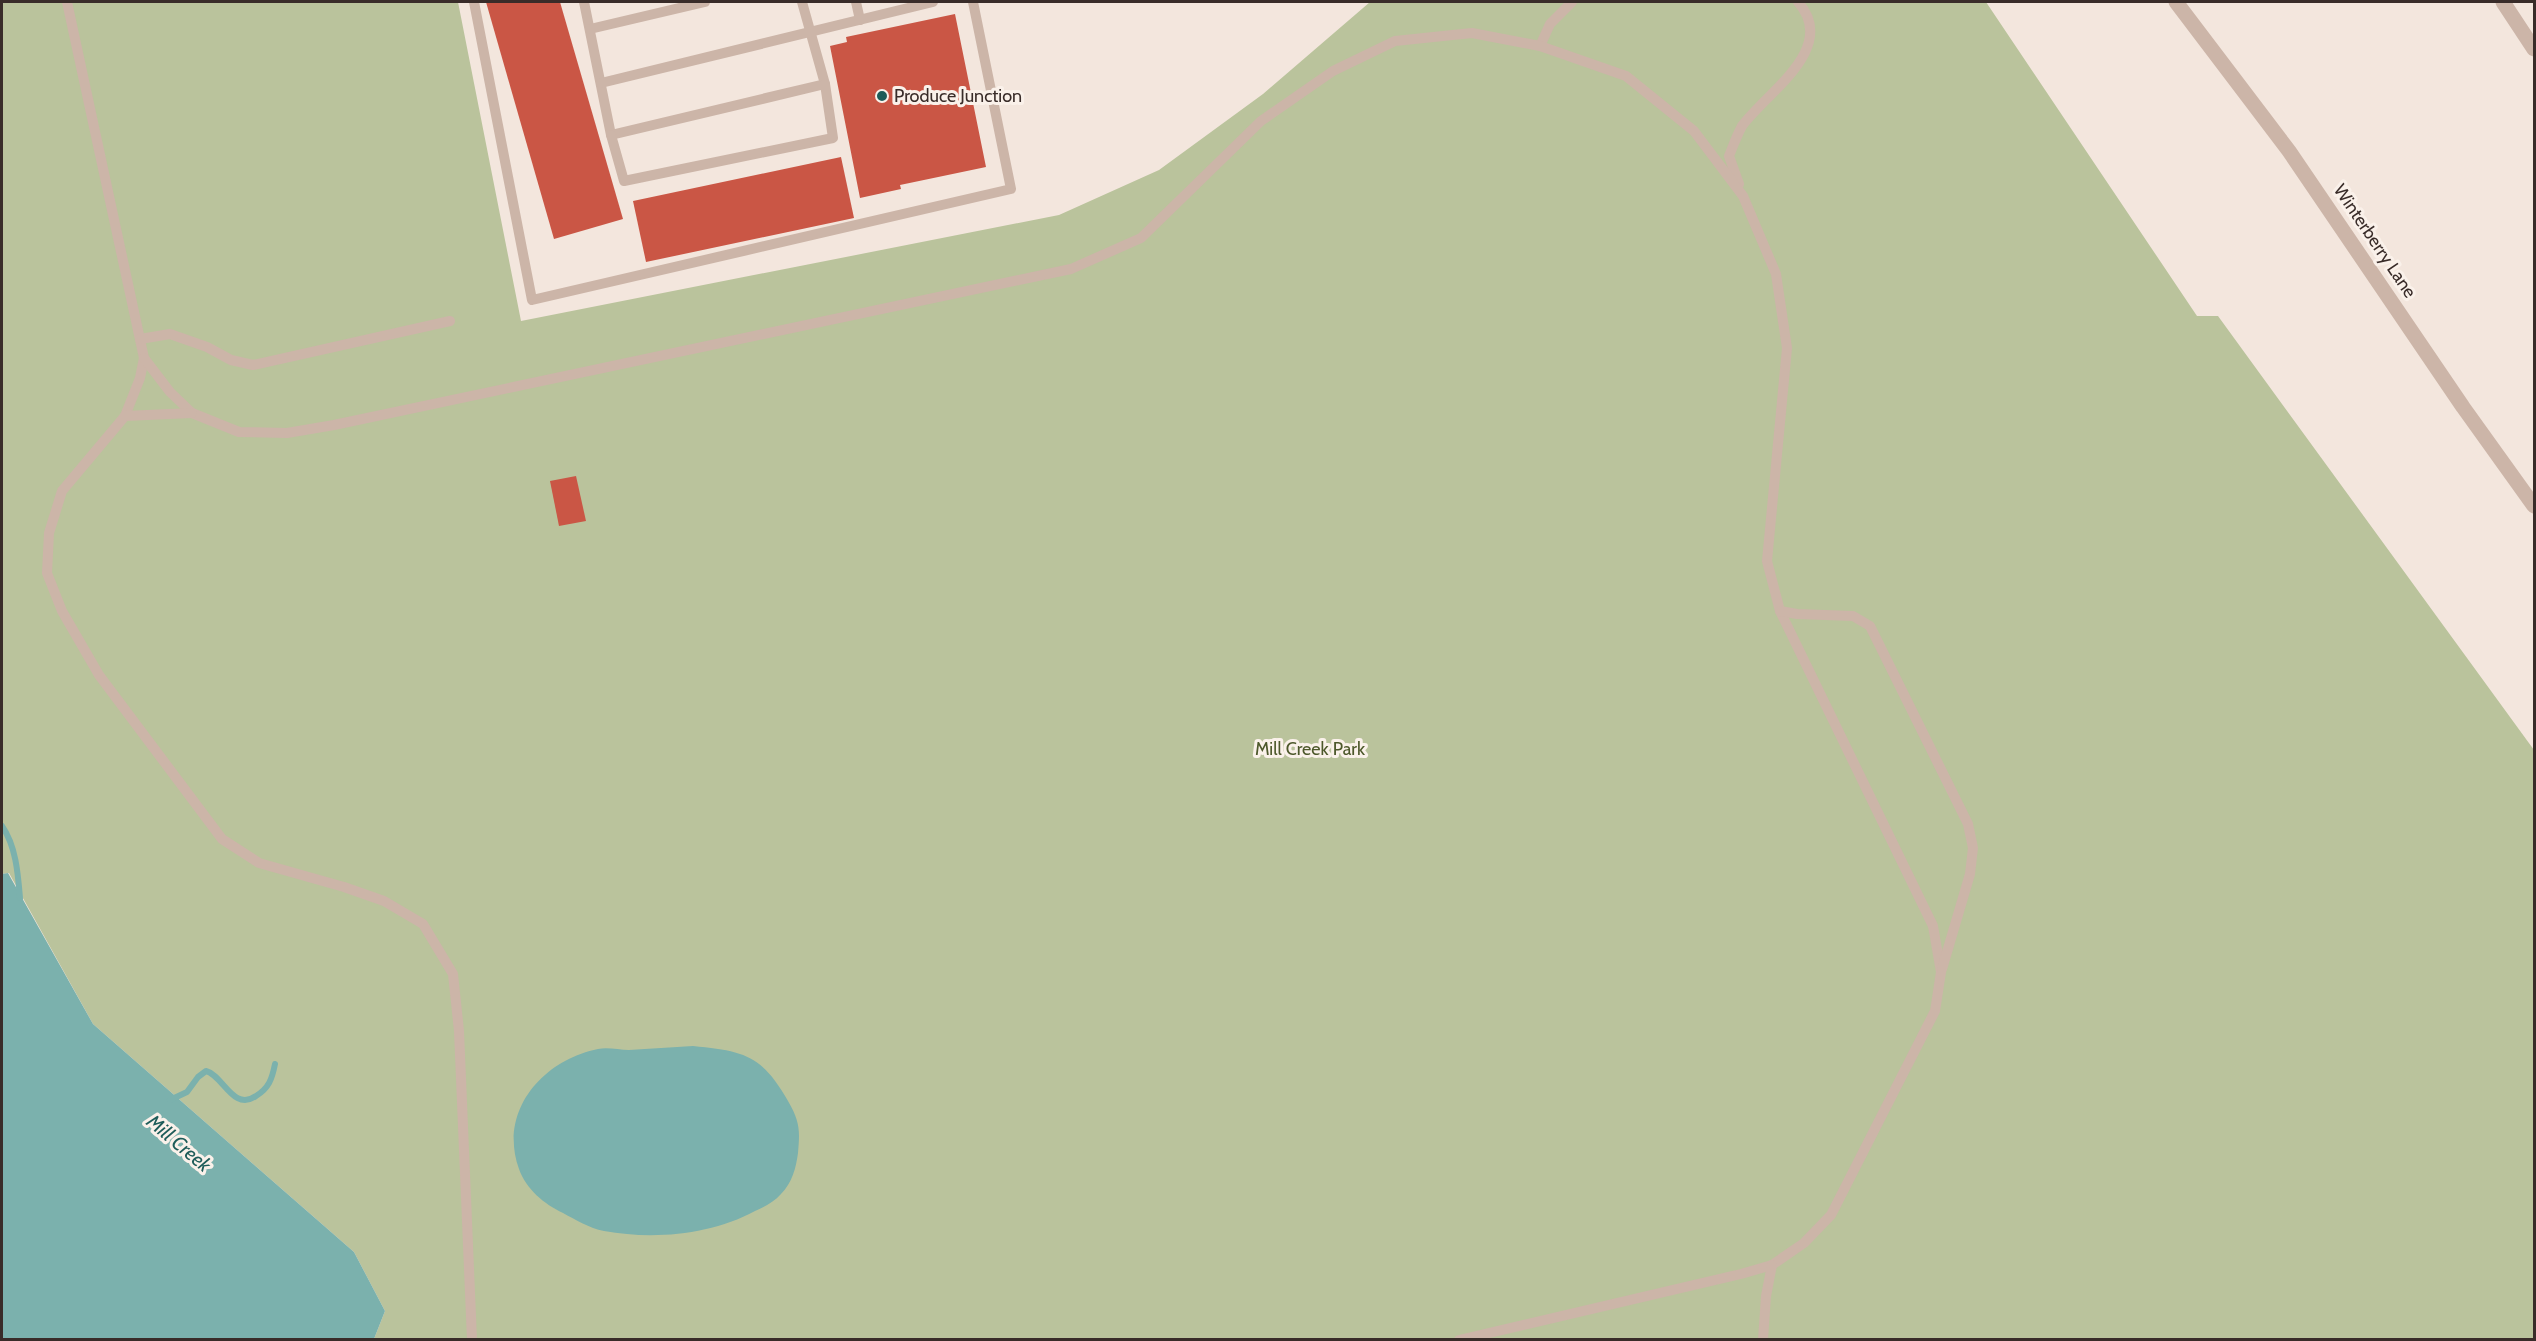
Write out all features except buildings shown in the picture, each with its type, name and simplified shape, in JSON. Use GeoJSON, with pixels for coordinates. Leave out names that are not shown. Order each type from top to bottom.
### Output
{"type":"FeatureCollection","features":[{"type":"Feature","properties":{"kind":"street","name":"Winterberry Lane"},"geometry":{"type":"LineString","coordinates":[[2176,2],[2289,151],[2463,406],[2535,506]]}},
{"type":"Feature","properties":{"kind":"street"},"geometry":{"type":"LineString","coordinates":[[2504,2],[2535,49]]}},
{"type":"Feature","properties":{"kind":"lane"},"geometry":{"type":"LineString","coordinates":[[67,2],[144,358],[140,378],[125,416],[62,491],[49,533],[47,573],[62,611],[99,675],[222,839],[260,864],[344,887],[384,901],[423,924],[453,974],[459,1031],[472,1340]]}},
{"type":"Feature","properties":{"kind":"lane"},"geometry":{"type":"LineString","coordinates":[[474,2],[532,300],[1011,189],[973,2]]}},
{"type":"Feature","properties":{"kind":"lane"},"geometry":{"type":"LineString","coordinates":[[584,2],[611,135],[624,182],[833,138],[825,84],[802,2]]}},
{"type":"Feature","properties":{"kind":"lane"},"geometry":{"type":"LineString","coordinates":[[590,29],[705,2]]}},
{"type":"Feature","properties":{"kind":"lane"},"geometry":{"type":"LineString","coordinates":[[856,2],[860,20]]}},
{"type":"Feature","properties":{"kind":"lane"},"geometry":{"type":"LineString","coordinates":[[601,83],[860,20],[912,4],[933,2]]}},
{"type":"Feature","properties":{"kind":"lane"},"geometry":{"type":"LineString","coordinates":[[1540,46],[1550,24],[1572,2]]}},
{"type":"Feature","properties":{"kind":"lane"},"geometry":{"type":"LineString","coordinates":[[1798,2],[1807,11],[1810,39],[1806,55],[1742,127],[1729,156],[1776,274],[1787,348],[1767,561],[1780,611],[1933,926],[1941,972]]}},
{"type":"Feature","properties":{"kind":"lane"},"geometry":{"type":"LineString","coordinates":[[144,358],[170,392],[192,413],[239,432],[288,433],[1071,269],[1141,238],[1261,121],[1334,71],[1395,41],[1472,33],[1540,46],[1626,76],[1694,131],[1743,196]]}},
{"type":"Feature","properties":{"kind":"lane"},"geometry":{"type":"LineString","coordinates":[[611,135],[825,84]]}},
{"type":"Feature","properties":{"kind":"lane"},"geometry":{"type":"LineString","coordinates":[[140,339],[170,334],[207,347],[231,360],[253,365],[450,321]]}},
{"type":"Feature","properties":{"kind":"lane"},"geometry":{"type":"LineString","coordinates":[[125,416],[192,413]]}},
{"type":"Feature","properties":{"kind":"lane"},"geometry":{"type":"LineString","coordinates":[[1459,1340],[1772,1265],[1804,1243],[1831,1215],[1935,1011],[1941,972],[1970,874],[1973,848],[1968,824],[1870,626],[1853,616],[1797,614],[1780,611]]}},
{"type":"Feature","properties":{"kind":"lane"},"geometry":{"type":"LineString","coordinates":[[1763,1340],[1766,1296],[1772,1265]]}},
{"type":"Feature","properties":{"kind":"green space","name":"Mill Creek Park"},"geometry":{"type":"Polygon","coordinates":[[[2,2],[458,2],[521,321],[1059,215],[1159,170],[1263,94],[1370,2],[1986,2],[2197,316],[2218,316],[2534,750],[2534,1339],[374,1339],[385,1311],[354,1252],[93,1024],[9,873],[2,874],[2,2]]]}},
{"type":"Feature","properties":{"kind":"water","name":"Mill Creek"},"geometry":{"type":"Polygon","coordinates":[[[8,873],[93,1024],[354,1252],[385,1311],[374,1339],[2,1339],[2,874],[8,873]]]}},
{"type":"Feature","properties":{"kind":"water"},"geometry":{"type":"Polygon","coordinates":[[[693,1046],[726,1050],[750,1058],[769,1074],[788,1101],[798,1126],[798,1153],[791,1180],[778,1197],[762,1208],[720,1226],[681,1233],[642,1235],[604,1231],[588,1226],[549,1205],[536,1195],[526,1183],[519,1169],[514,1148],[515,1127],[520,1108],[530,1091],[543,1077],[560,1064],[598,1049],[629,1050],[693,1046]]]}},
{"type":"Feature","properties":{"kind":"waterway"},"geometry":{"type":"LineString","coordinates":[[2,826],[13,851],[20,898]]}},
{"type":"Feature","properties":{"kind":"waterway"},"geometry":{"type":"LineString","coordinates":[[170,1100],[187,1092],[198,1077],[206,1071],[235,1096],[248,1100],[267,1086],[275,1064]]}},
{"type":"Feature","properties":{"kind":"place","name":"Produce Junction"},"geometry":{"type":"Point","coordinates":[882,96]}}]}
